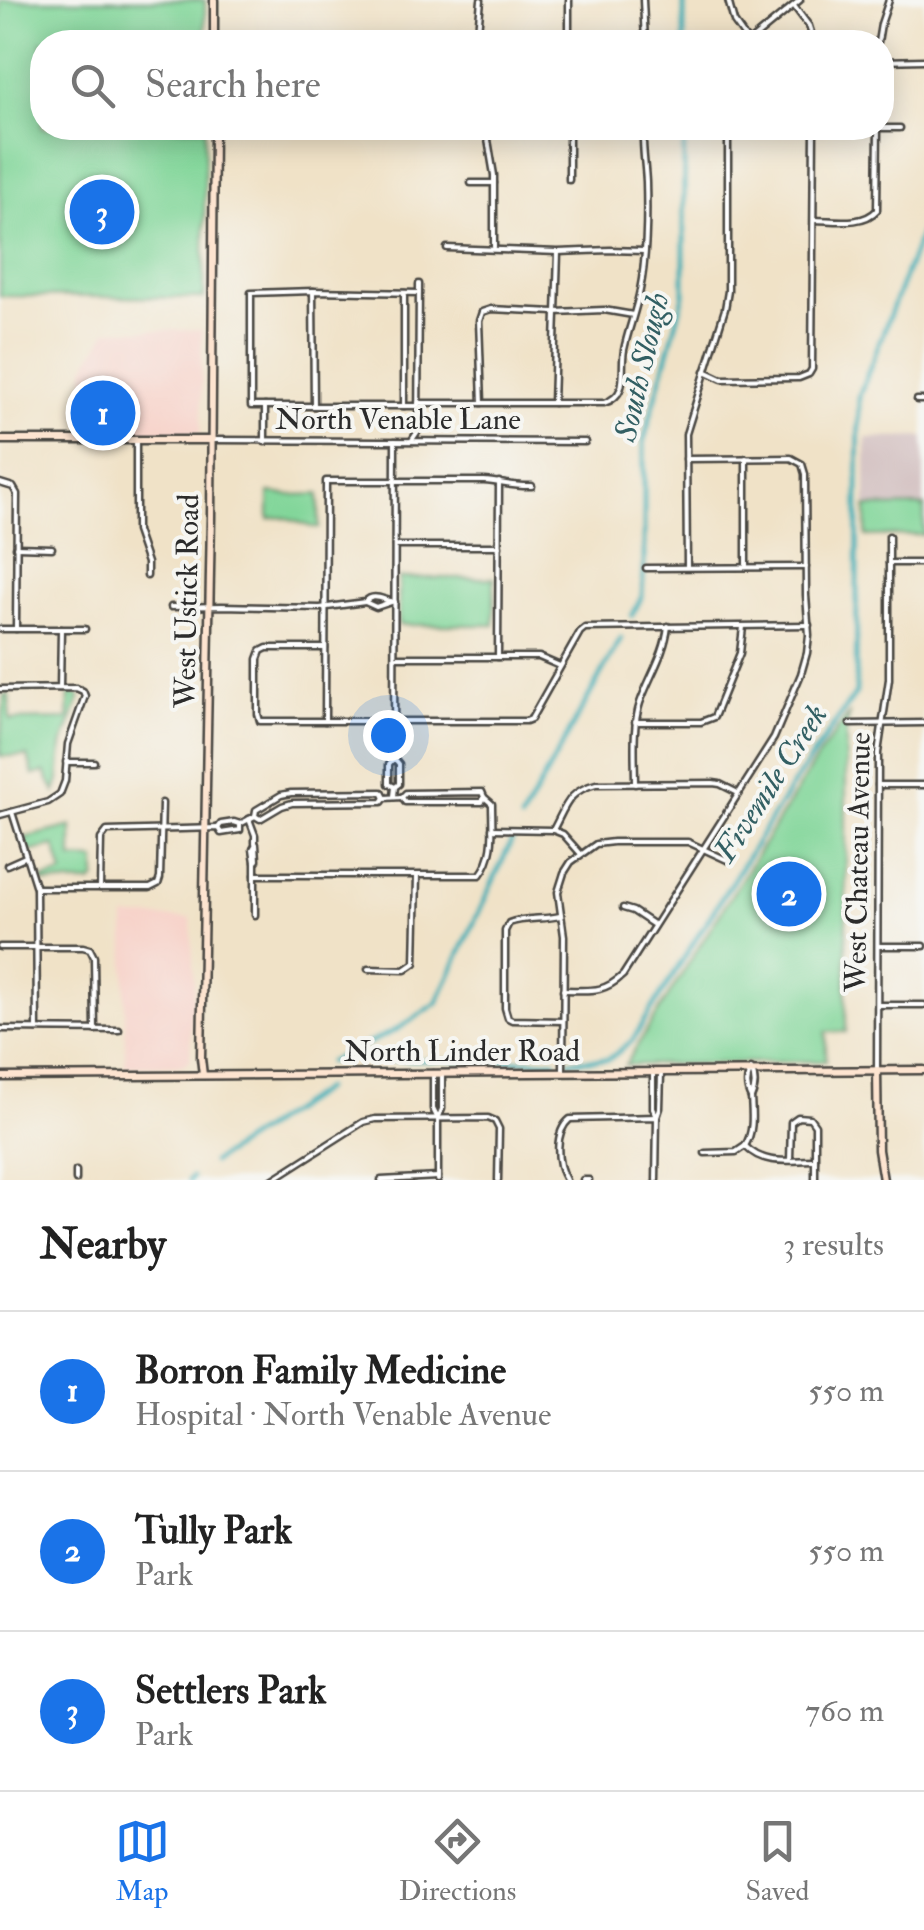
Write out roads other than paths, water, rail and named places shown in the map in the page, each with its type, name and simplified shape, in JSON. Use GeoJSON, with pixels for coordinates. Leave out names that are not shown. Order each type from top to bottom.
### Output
{"type":"FeatureCollection","features":[{"type":"Feature","properties":{"kind":"main road"},"geometry":{"type":"LineString","coordinates":[[214,0],[214,30]]}},
{"type":"Feature","properties":{"kind":"main road","name":"West Ustick Road"},"geometry":{"type":"LineString","coordinates":[[203,1075],[214,140]]}},
{"type":"Feature","properties":{"kind":"main road"},"geometry":{"type":"LineString","coordinates":[[0,440],[212,440]]}},
{"type":"Feature","properties":{"kind":"main road"},"geometry":{"type":"LineString","coordinates":[[877,1070],[878,1150],[883,1180]]}},
{"type":"Feature","properties":{"kind":"main road","name":"North Linder Road"},"geometry":{"type":"LineString","coordinates":[[0,1077],[924,1070]]}},
{"type":"Feature","properties":{"kind":"street"},"geometry":{"type":"LineString","coordinates":[[478,30],[481,0]]}},
{"type":"Feature","properties":{"kind":"street"},"geometry":{"type":"LineString","coordinates":[[569,0],[569,30]]}},
{"type":"Feature","properties":{"kind":"street"},"geometry":{"type":"LineString","coordinates":[[644,0],[645,30]]}},
{"type":"Feature","properties":{"kind":"street"},"geometry":{"type":"LineString","coordinates":[[728,0],[740,30]]}},
{"type":"Feature","properties":{"kind":"street"},"geometry":{"type":"LineString","coordinates":[[763,30],[800,0]]}},
{"type":"Feature","properties":{"kind":"street"},"geometry":{"type":"LineString","coordinates":[[880,30],[890,0]]}},
{"type":"Feature","properties":{"kind":"street"},"geometry":{"type":"LineString","coordinates":[[794,6],[810,30]]}},
{"type":"Feature","properties":{"kind":"street"},"geometry":{"type":"LineString","coordinates":[[894,61],[924,60]]}},
{"type":"Feature","properties":{"kind":"street"},"geometry":{"type":"LineString","coordinates":[[894,128],[900,128]]}},
{"type":"Feature","properties":{"kind":"street"},"geometry":{"type":"LineString","coordinates":[[488,140],[494,183],[494,248]]}},
{"type":"Feature","properties":{"kind":"street"},"geometry":{"type":"LineString","coordinates":[[568,140],[568,180]]}},
{"type":"Feature","properties":{"kind":"street"},"geometry":{"type":"LineString","coordinates":[[419,293],[251,293],[251,406],[604,403],[618,396],[644,251],[646,181],[642,140]]}},
{"type":"Feature","properties":{"kind":"street"},"geometry":{"type":"LineString","coordinates":[[687,568],[686,434],[728,297],[728,140]]}},
{"type":"Feature","properties":{"kind":"street"},"geometry":{"type":"LineString","coordinates":[[706,371],[722,379],[799,378],[809,374],[813,364],[814,140]]}},
{"type":"Feature","properties":{"kind":"street"},"geometry":{"type":"LineString","coordinates":[[814,220],[862,220],[877,210],[878,140]]}},
{"type":"Feature","properties":{"kind":"street"},"geometry":{"type":"LineString","coordinates":[[471,184],[494,183]]}},
{"type":"Feature","properties":{"kind":"street"},"geometry":{"type":"LineString","coordinates":[[447,248],[644,251]]}},
{"type":"Feature","properties":{"kind":"street"},"geometry":{"type":"LineString","coordinates":[[554,403],[558,252]]}},
{"type":"Feature","properties":{"kind":"street"},"geometry":{"type":"LineString","coordinates":[[412,440],[418,432],[419,284]]}},
{"type":"Feature","properties":{"kind":"street"},"geometry":{"type":"LineString","coordinates":[[314,291],[314,406]]}},
{"type":"Feature","properties":{"kind":"street"},"geometry":{"type":"LineString","coordinates":[[404,293],[404,406]]}},
{"type":"Feature","properties":{"kind":"street"},"geometry":{"type":"LineString","coordinates":[[482,403],[482,312],[604,310],[634,316]]}},
{"type":"Feature","properties":{"kind":"street"},"geometry":{"type":"LineString","coordinates":[[917,400],[924,400]]}},
{"type":"Feature","properties":{"kind":"street"},"geometry":{"type":"LineString","coordinates":[[264,406],[265,442]]}},
{"type":"Feature","properties":{"kind":"street"},"geometry":{"type":"LineString","coordinates":[[136,440],[136,532],[148,576]]}},
{"type":"Feature","properties":{"kind":"street","name":"North Venable Lane"},"geometry":{"type":"LineString","coordinates":[[212,440],[585,442]]}},
{"type":"Feature","properties":{"kind":"street"},"geometry":{"type":"LineString","coordinates":[[394,798],[394,788],[399,784],[399,764],[394,758],[395,441]]}},
{"type":"Feature","properties":{"kind":"street"},"geometry":{"type":"LineString","coordinates":[[564,990],[601,990],[623,976],[774,738],[807,654],[804,468],[791,458],[686,458]]}},
{"type":"Feature","properties":{"kind":"street"},"geometry":{"type":"LineString","coordinates":[[746,458],[746,567]]}},
{"type":"Feature","properties":{"kind":"street"},"geometry":{"type":"LineString","coordinates":[[325,722],[326,482],[500,482],[532,486]]}},
{"type":"Feature","properties":{"kind":"street"},"geometry":{"type":"LineString","coordinates":[[498,657],[500,482]]}},
{"type":"Feature","properties":{"kind":"street"},"geometry":{"type":"LineString","coordinates":[[0,483],[12,486],[17,494],[16,629]]}},
{"type":"Feature","properties":{"kind":"street","name":"West Chateau Avenue"},"geometry":{"type":"LineString","coordinates":[[877,1070],[878,753],[889,679],[889,536]]}},
{"type":"Feature","properties":{"kind":"street"},"geometry":{"type":"LineString","coordinates":[[395,546],[499,546]]}},
{"type":"Feature","properties":{"kind":"street"},"geometry":{"type":"LineString","coordinates":[[16,547],[52,548]]}},
{"type":"Feature","properties":{"kind":"street"},"geometry":{"type":"LineString","coordinates":[[889,563],[924,563]]}},
{"type":"Feature","properties":{"kind":"street"},"geometry":{"type":"LineString","coordinates":[[646,568],[806,567]]}},
{"type":"Feature","properties":{"kind":"street"},"geometry":{"type":"LineString","coordinates":[[171,608],[326,608],[376,597],[393,602]]}},
{"type":"Feature","properties":{"kind":"street"},"geometry":{"type":"LineString","coordinates":[[326,648],[261,650],[260,721],[526,721],[531,719],[584,628],[809,625]]}},
{"type":"Feature","properties":{"kind":"street"},"geometry":{"type":"LineString","coordinates":[[635,784],[636,722],[644,690],[667,639],[668,626]]}},
{"type":"Feature","properties":{"kind":"street"},"geometry":{"type":"LineString","coordinates":[[636,722],[701,722],[714,718],[740,653],[743,626]]}},
{"type":"Feature","properties":{"kind":"street"},"geometry":{"type":"LineString","coordinates":[[0,629],[85,629]]}},
{"type":"Feature","properties":{"kind":"street"},"geometry":{"type":"LineString","coordinates":[[60,629],[60,688]]}},
{"type":"Feature","properties":{"kind":"street"},"geometry":{"type":"LineString","coordinates":[[394,656],[539,657],[560,666]]}},
{"type":"Feature","properties":{"kind":"street"},"geometry":{"type":"LineString","coordinates":[[0,689],[76,688],[83,691],[84,701],[68,744],[65,782],[60,794],[48,802],[0,816]]}},
{"type":"Feature","properties":{"kind":"street"},"geometry":{"type":"LineString","coordinates":[[850,724],[924,724]]}},
{"type":"Feature","properties":{"kind":"street"},"geometry":{"type":"LineString","coordinates":[[66,762],[94,762]]}},
{"type":"Feature","properties":{"kind":"street"},"geometry":{"type":"LineString","coordinates":[[553,830],[579,788],[596,784],[720,784],[738,794]]}},
{"type":"Feature","properties":{"kind":"street"},"geometry":{"type":"LineString","coordinates":[[878,785],[924,785]]}},
{"type":"Feature","properties":{"kind":"street"},"geometry":{"type":"LineString","coordinates":[[255,914],[257,860],[252,818],[256,810],[291,793],[382,792],[385,798]]}},
{"type":"Feature","properties":{"kind":"street"},"geometry":{"type":"LineString","coordinates":[[255,875],[474,876],[484,871],[492,848],[492,804],[482,792],[406,793],[402,798]]}},
{"type":"Feature","properties":{"kind":"street"},"geometry":{"type":"LineString","coordinates":[[100,888],[101,838],[110,830],[218,828],[221,824],[260,819],[292,803],[382,802],[385,798],[402,798],[405,802],[482,802],[484,797]]}},
{"type":"Feature","properties":{"kind":"street"},"geometry":{"type":"LineString","coordinates":[[36,888],[150,888],[158,884],[162,803]]}},
{"type":"Feature","properties":{"kind":"street"},"geometry":{"type":"LineString","coordinates":[[12,812],[36,888],[37,1029]]}},
{"type":"Feature","properties":{"kind":"street"},"geometry":{"type":"LineString","coordinates":[[218,828],[221,833],[234,832],[240,830],[240,824]]}},
{"type":"Feature","properties":{"kind":"street"},"geometry":{"type":"LineString","coordinates":[[492,829],[553,830],[564,834],[580,853]]}},
{"type":"Feature","properties":{"kind":"street"},"geometry":{"type":"LineString","coordinates":[[563,1072],[564,936],[558,902],[560,883],[571,862],[596,844],[614,842],[688,842],[727,860]]}},
{"type":"Feature","properties":{"kind":"street"},"geometry":{"type":"LineString","coordinates":[[7,865],[25,856]]}},
{"type":"Feature","properties":{"kind":"street"},"geometry":{"type":"LineString","coordinates":[[368,969],[404,970],[416,960],[416,876]]}},
{"type":"Feature","properties":{"kind":"street"},"geometry":{"type":"LineString","coordinates":[[623,908],[655,926]]}},
{"type":"Feature","properties":{"kind":"street"},"geometry":{"type":"LineString","coordinates":[[560,916],[509,923],[505,1008],[508,1018],[516,1020],[564,1021]]}},
{"type":"Feature","properties":{"kind":"street"},"geometry":{"type":"LineString","coordinates":[[878,946],[924,946]]}},
{"type":"Feature","properties":{"kind":"street"},"geometry":{"type":"LineString","coordinates":[[0,947],[90,949],[94,957],[95,1030]]}},
{"type":"Feature","properties":{"kind":"street"},"geometry":{"type":"LineString","coordinates":[[601,990],[604,999]]}},
{"type":"Feature","properties":{"kind":"street"},"geometry":{"type":"LineString","coordinates":[[878,1005],[924,1005]]}},
{"type":"Feature","properties":{"kind":"street"},"geometry":{"type":"LineString","coordinates":[[0,1029],[118,1030]]}},
{"type":"Feature","properties":{"kind":"street"},"geometry":{"type":"LineString","coordinates":[[705,1153],[736,1152],[750,1137],[750,1070]]}},
{"type":"Feature","properties":{"kind":"street"},"geometry":{"type":"LineString","coordinates":[[656,1180],[653,1108],[657,1072]]}},
{"type":"Feature","properties":{"kind":"street"},"geometry":{"type":"LineString","coordinates":[[433,1074],[433,1110],[438,1119]]}},
{"type":"Feature","properties":{"kind":"street"},"geometry":{"type":"LineString","coordinates":[[381,1180],[438,1179],[442,1074]]}},
{"type":"Feature","properties":{"kind":"street"},"geometry":{"type":"LineString","coordinates":[[566,1180],[560,1168],[560,1133],[564,1122],[656,1117]]}},
{"type":"Feature","properties":{"kind":"street"},"geometry":{"type":"LineString","coordinates":[[272,1180],[363,1122],[488,1118],[499,1129],[498,1180]]}},
{"type":"Feature","properties":{"kind":"street"},"geometry":{"type":"LineString","coordinates":[[790,1160],[793,1120],[812,1119],[815,1180]]}},
{"type":"Feature","properties":{"kind":"street"},"geometry":{"type":"LineString","coordinates":[[744,1146],[768,1160],[815,1160]]}},
{"type":"Feature","properties":{"kind":"street"},"geometry":{"type":"LineString","coordinates":[[76,1171],[76,1180]]}},
{"type":"Feature","properties":{"kind":"waterway","name":"South Slough"},"geometry":{"type":"LineString","coordinates":[[684,0],[684,30]]}},
{"type":"Feature","properties":{"kind":"waterway","name":"South Slough"},"geometry":{"type":"LineString","coordinates":[[632,616],[642,596],[644,440],[684,295],[684,140]]}},
{"type":"Feature","properties":{"kind":"waterway","name":"Fivemile Creek"},"geometry":{"type":"LineString","coordinates":[[570,1061],[609,1059],[632,1041],[793,784],[856,693],[859,396],[924,225]]}},
{"type":"Feature","properties":{"kind":"waterway","name":"South Slough"},"geometry":{"type":"LineString","coordinates":[[521,820],[621,638]]}},
{"type":"Feature","properties":{"kind":"waterway","name":"South Slough"},"geometry":{"type":"LineString","coordinates":[[329,1062],[398,1029],[437,1003],[512,840]]}},
{"type":"Feature","properties":{"kind":"waterway","name":"Fivemile Creek"},"geometry":{"type":"LineString","coordinates":[[362,1060],[555,1061]]}},
{"type":"Feature","properties":{"kind":"waterway","name":"Fivemile Creek"},"geometry":{"type":"LineString","coordinates":[[213,1162],[324,1089]]}},
{"type":"Feature","properties":{"kind":"waterway","name":"Fivemile Creek"},"geometry":{"type":"LineString","coordinates":[[189,1180],[192,1177]]}},
{"type":"Feature","properties":{"kind":"place","name":"Settlers Park"},"geometry":{"type":"Point","coordinates":[102,212]}},
{"type":"Feature","properties":{"kind":"place","name":"Borron Family Medicine"},"geometry":{"type":"Point","coordinates":[103,413]}},
{"type":"Feature","properties":{"kind":"place","name":"Tully Park"},"geometry":{"type":"Point","coordinates":[789,894]}}]}
